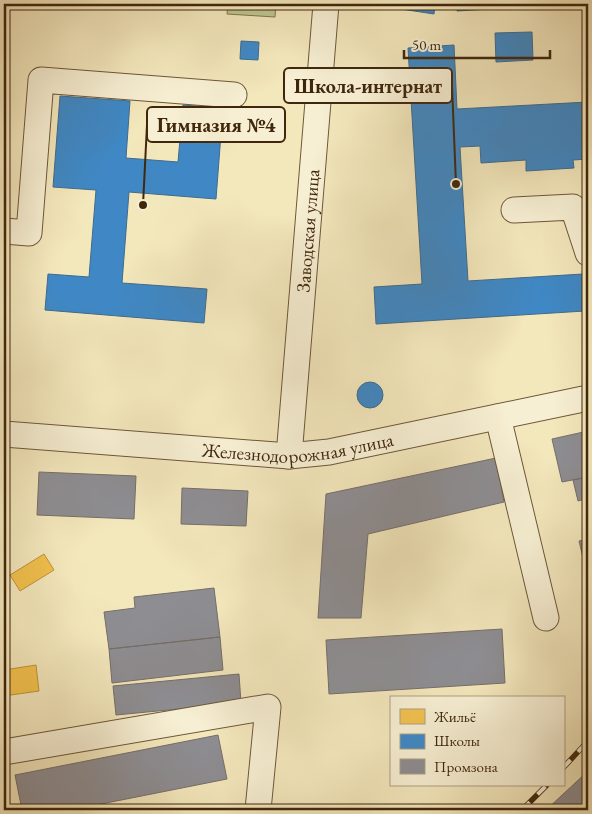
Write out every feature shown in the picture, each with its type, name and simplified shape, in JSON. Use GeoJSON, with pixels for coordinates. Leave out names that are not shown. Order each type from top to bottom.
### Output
{"type":"FeatureCollection","features":[{"type":"Feature","properties":{"kind":"street","name":"Заводская улица"},"geometry":{"type":"LineString","coordinates":[[289,456],[326,4]]}},
{"type":"Feature","properties":{"kind":"street"},"geometry":{"type":"LineString","coordinates":[[4,231],[29,233],[41,80],[234,95]]}},
{"type":"Feature","properties":{"kind":"street"},"geometry":{"type":"LineString","coordinates":[[514,210],[573,208],[588,253]]}},
{"type":"Feature","properties":{"kind":"street","name":"Железнодорожная улица"},"geometry":{"type":"LineString","coordinates":[[4,434],[289,456],[329,452],[588,398]]}},
{"type":"Feature","properties":{"kind":"street"},"geometry":{"type":"LineString","coordinates":[[498,417],[546,618]]}},
{"type":"Feature","properties":{"kind":"street"},"geometry":{"type":"LineString","coordinates":[[4,752],[271,707],[258,810]]}},
{"type":"Feature","properties":{"kind":"green space"},"geometry":{"type":"Polygon","coordinates":[[[228,4],[276,4],[275,17],[227,14],[228,4]]]}},
{"type":"Feature","properties":{"kind":"building: Жильё"},"geometry":{"type":"Polygon","coordinates":[[[44,554],[54,570],[20,591],[10,575],[44,554]]]}},
{"type":"Feature","properties":{"kind":"building: Жильё"},"geometry":{"type":"Polygon","coordinates":[[[36,665],[39,691],[4,696],[4,670],[36,665]]]}},
{"type":"Feature","properties":{"kind":"building: Школы"},"geometry":{"type":"Polygon","coordinates":[[[368,4],[435,4],[434,14],[368,4]]]}},
{"type":"Feature","properties":{"kind":"building: Школы"},"geometry":{"type":"Polygon","coordinates":[[[457,4],[489,4],[489,9],[457,11],[457,4]]]}},
{"type":"Feature","properties":{"kind":"building: Школы"},"geometry":{"type":"Polygon","coordinates":[[[532,32],[533,60],[496,62],[495,33],[532,32]]]}},
{"type":"Feature","properties":{"kind":"building: Школы"},"geometry":{"type":"Polygon","coordinates":[[[241,41],[259,42],[258,60],[240,59],[241,41]]]}},
{"type":"Feature","properties":{"kind":"building: Школы"},"geometry":{"type":"Polygon","coordinates":[[[454,45],[457,109],[588,102],[588,159],[573,160],[574,168],[526,171],[526,160],[481,163],[480,146],[460,147],[468,281],[583,274],[585,311],[376,324],[374,287],[422,284],[408,48],[454,45]]]}},
{"type":"Feature","properties":{"kind":"building: Школы"},"geometry":{"type":"Polygon","coordinates":[[[60,96],[130,101],[126,158],[178,162],[183,105],[223,108],[216,199],[129,192],[122,283],[207,289],[204,323],[45,310],[48,274],[89,277],[96,190],[53,187],[60,96]]]}},
{"type":"Feature","properties":{"kind":"building: Школы"},"geometry":{"type":"Polygon","coordinates":[[[370,382],[379,386],[383,395],[379,404],[370,408],[361,404],[357,395],[361,386],[370,382]]]}},
{"type":"Feature","properties":{"kind":"building: Промзона"},"geometry":{"type":"Polygon","coordinates":[[[588,431],[588,477],[562,482],[552,439],[588,431]]]}},
{"type":"Feature","properties":{"kind":"building: Промзона"},"geometry":{"type":"Polygon","coordinates":[[[496,458],[504,502],[368,534],[361,618],[318,618],[326,494],[496,458]]]}},
{"type":"Feature","properties":{"kind":"building: Промзона"},"geometry":{"type":"Polygon","coordinates":[[[39,472],[136,476],[134,519],[37,515],[39,472]]]}},
{"type":"Feature","properties":{"kind":"building: Промзона"},"geometry":{"type":"Polygon","coordinates":[[[588,477],[588,498],[578,501],[573,480],[588,477]]]}},
{"type":"Feature","properties":{"kind":"building: Промзона"},"geometry":{"type":"Polygon","coordinates":[[[182,488],[248,491],[246,526],[181,524],[182,488]]]}},
{"type":"Feature","properties":{"kind":"building: Промзона"},"geometry":{"type":"Polygon","coordinates":[[[588,539],[588,579],[579,541],[588,539]]]}},
{"type":"Feature","properties":{"kind":"building: Промзона"},"geometry":{"type":"Polygon","coordinates":[[[214,588],[220,637],[109,649],[104,612],[135,608],[134,597],[214,588]]]}},
{"type":"Feature","properties":{"kind":"building: Промзона"},"geometry":{"type":"Polygon","coordinates":[[[502,629],[505,683],[329,694],[326,640],[502,629]]]}},
{"type":"Feature","properties":{"kind":"building: Промзона"},"geometry":{"type":"Polygon","coordinates":[[[220,637],[223,670],[112,683],[109,649],[220,637]]]}},
{"type":"Feature","properties":{"kind":"building: Промзона"},"geometry":{"type":"Polygon","coordinates":[[[239,674],[241,703],[116,715],[113,686],[239,674]]]}},
{"type":"Feature","properties":{"kind":"building: Промзона"},"geometry":{"type":"Polygon","coordinates":[[[218,735],[227,779],[71,810],[22,810],[15,775],[218,735]]]}},
{"type":"Feature","properties":{"kind":"building: Промзона"},"geometry":{"type":"Polygon","coordinates":[[[588,771],[588,810],[546,810],[588,771]]]}},
{"type":"Feature","properties":{"kind":"railway"},"geometry":{"type":"LineString","coordinates":[[564,767],[588,741]]}},
{"type":"Feature","properties":{"kind":"railway"},"geometry":{"type":"LineString","coordinates":[[522,810],[546,786]]}},
{"type":"Feature","properties":{"kind":"place","name":"Школа-интернат"},"geometry":{"type":"Point","coordinates":[456,184]}},
{"type":"Feature","properties":{"kind":"place","name":"Гимназия №4"},"geometry":{"type":"Point","coordinates":[143,205]}}]}
